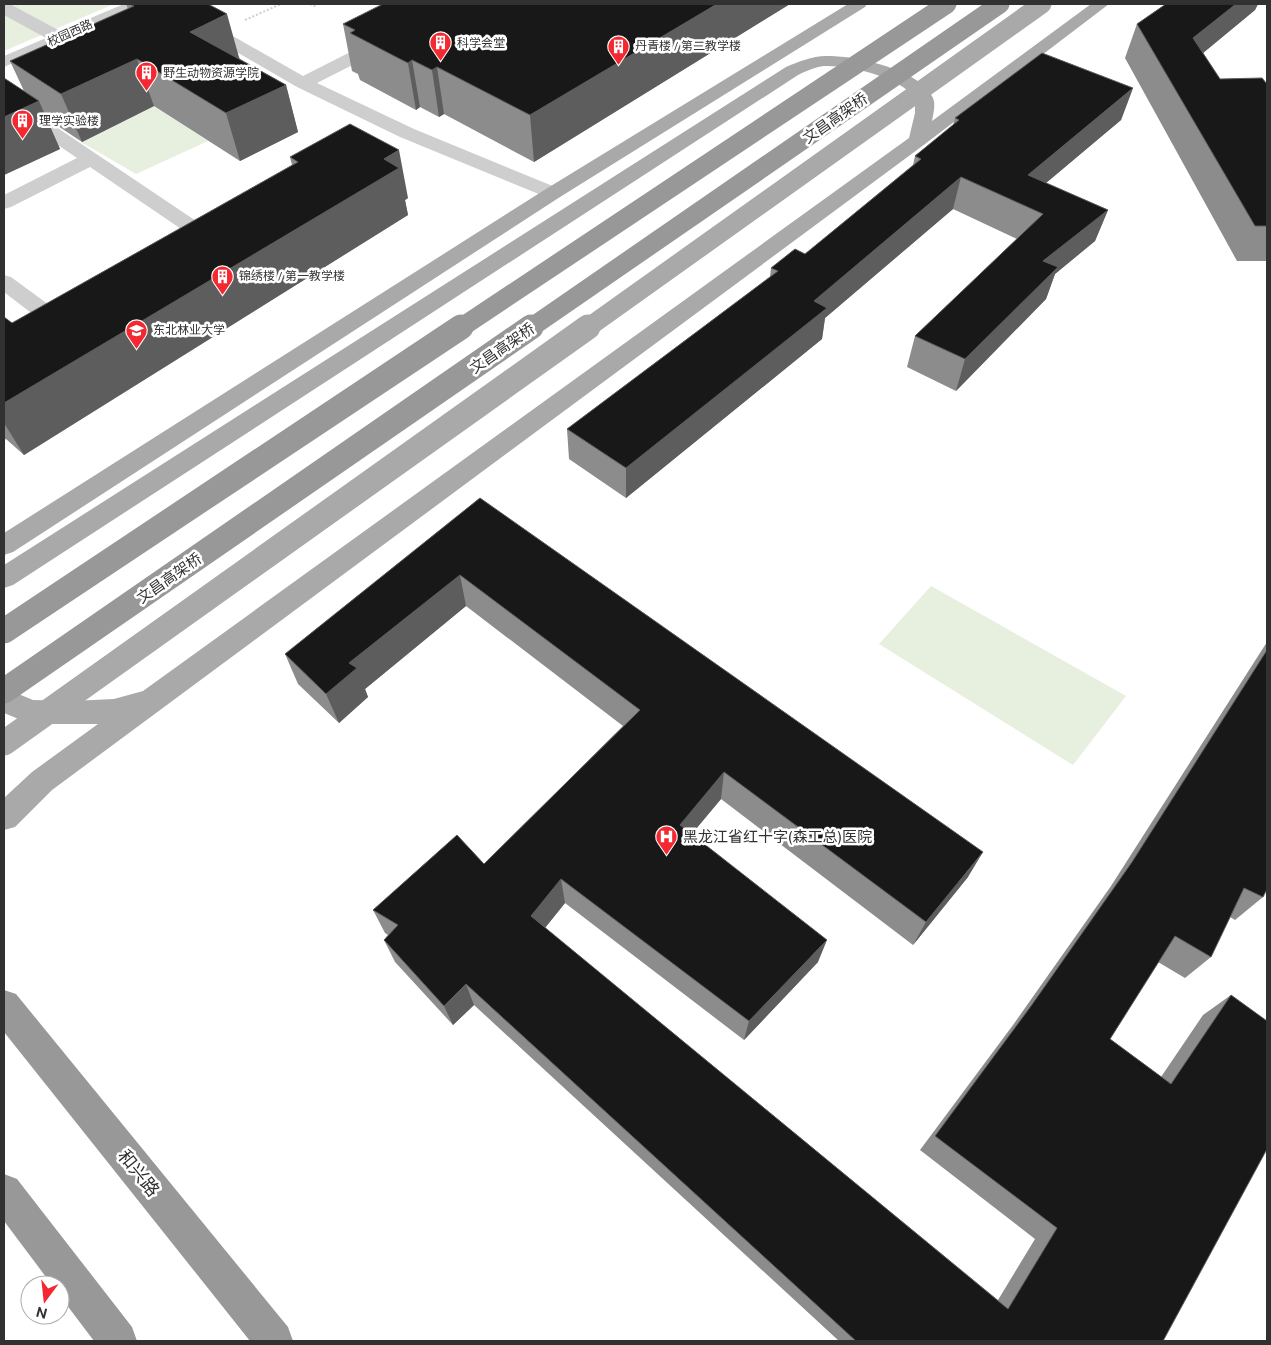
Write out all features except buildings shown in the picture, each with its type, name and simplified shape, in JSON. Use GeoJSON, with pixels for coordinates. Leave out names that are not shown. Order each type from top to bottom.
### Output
{"type":"FeatureCollection","features":[{"type":"Feature","properties":{"kind":"highway"},"geometry":{"type":"LineString","coordinates":[[4,631],[947,4]]}},
{"type":"Feature","properties":{"kind":"highway","name":"文昌高架桥"},"geometry":{"type":"LineString","coordinates":[[4,691],[1000,4]]}},
{"type":"Feature","properties":{"kind":"highway","name":"和兴路"},"geometry":{"type":"LineString","coordinates":[[4,1006],[274,1341]]}},
{"type":"Feature","properties":{"kind":"highway"},"geometry":{"type":"LineString","coordinates":[[4,1178],[35,1234]]}},
{"type":"Feature","properties":{"kind":"highway"},"geometry":{"type":"LineString","coordinates":[[4,1192],[118,1341]]}},
{"type":"Feature","properties":{"kind":"main road"},"geometry":{"type":"LineString","coordinates":[[4,545],[553,193],[859,4]]}},
{"type":"Feature","properties":{"kind":"main road"},"geometry":{"type":"LineString","coordinates":[[4,743],[1042,4]]}},
{"type":"Feature","properties":{"kind":"main road"},"geometry":{"type":"LineString","coordinates":[[4,817],[42,781],[1101,4]]}},
{"type":"Feature","properties":{"kind":"main road"},"geometry":{"type":"LineString","coordinates":[[4,578],[792,71],[809,64],[842,61],[872,68],[900,78],[924,96],[926,105],[918,140]]}},
{"type":"Feature","properties":{"kind":"main road"},"geometry":{"type":"LineString","coordinates":[[4,700],[31,712],[114,711],[137,704],[172,686]]}},
{"type":"Feature","properties":{"kind":"street","name":"校园西路"},"geometry":{"type":"LineString","coordinates":[[4,62],[137,4]]}},
{"type":"Feature","properties":{"kind":"street"},"geometry":{"type":"LineString","coordinates":[[165,4],[302,83],[407,133],[553,193]]}},
{"type":"Feature","properties":{"kind":"street"},"geometry":{"type":"LineString","coordinates":[[4,8],[58,38]]}},
{"type":"Feature","properties":{"kind":"street"},"geometry":{"type":"LineString","coordinates":[[302,83],[400,34]]}},
{"type":"Feature","properties":{"kind":"street"},"geometry":{"type":"LineString","coordinates":[[4,100],[92,158],[206,226],[204,235],[171,254]]}},
{"type":"Feature","properties":{"kind":"street"},"geometry":{"type":"LineString","coordinates":[[4,203],[92,158]]}},
{"type":"Feature","properties":{"kind":"street"},"geometry":{"type":"LineString","coordinates":[[4,282],[56,321]]}},
{"type":"Feature","properties":{"kind":"path"},"geometry":{"type":"LineString","coordinates":[[273,4],[277,6]]}},
{"type":"Feature","properties":{"kind":"path"},"geometry":{"type":"LineString","coordinates":[[216,33],[281,4]]}},
{"type":"Feature","properties":{"kind":"path"},"geometry":{"type":"LineString","coordinates":[[310,4],[314,6],[318,4]]}},
{"type":"Feature","properties":{"kind":"green space"},"geometry":{"type":"Polygon","coordinates":[[[4,4],[114,4],[4,51],[4,4]]]}},
{"type":"Feature","properties":{"kind":"green space"},"geometry":{"type":"Polygon","coordinates":[[[154,106],[208,141],[136,174],[81,142],[154,106]]]}},
{"type":"Feature","properties":{"kind":"green space"},"geometry":{"type":"Polygon","coordinates":[[[931,586],[1126,696],[1073,765],[879,644],[931,586]]]}},
{"type":"Feature","properties":{"kind":"place","name":"科学会堂"},"geometry":{"type":"Point","coordinates":[441,62]}},
{"type":"Feature","properties":{"kind":"place","name":"丹青楼 / 第二教学楼"},"geometry":{"type":"Point","coordinates":[619,65]}},
{"type":"Feature","properties":{"kind":"place","name":"野生动物资源学院"},"geometry":{"type":"Point","coordinates":[147,92]}},
{"type":"Feature","properties":{"kind":"place","name":"理学实验楼"},"geometry":{"type":"Point","coordinates":[23,140]}},
{"type":"Feature","properties":{"kind":"place","name":"锦绣楼 / 第一教学楼"},"geometry":{"type":"Point","coordinates":[223,295]}},
{"type":"Feature","properties":{"kind":"place","name":"东北林业大学"},"geometry":{"type":"Point","coordinates":[137,349]}},
{"type":"Feature","properties":{"kind":"place","name":"黑龙江省红十字(森工总)医院"},"geometry":{"type":"Point","coordinates":[667,855]}}]}
